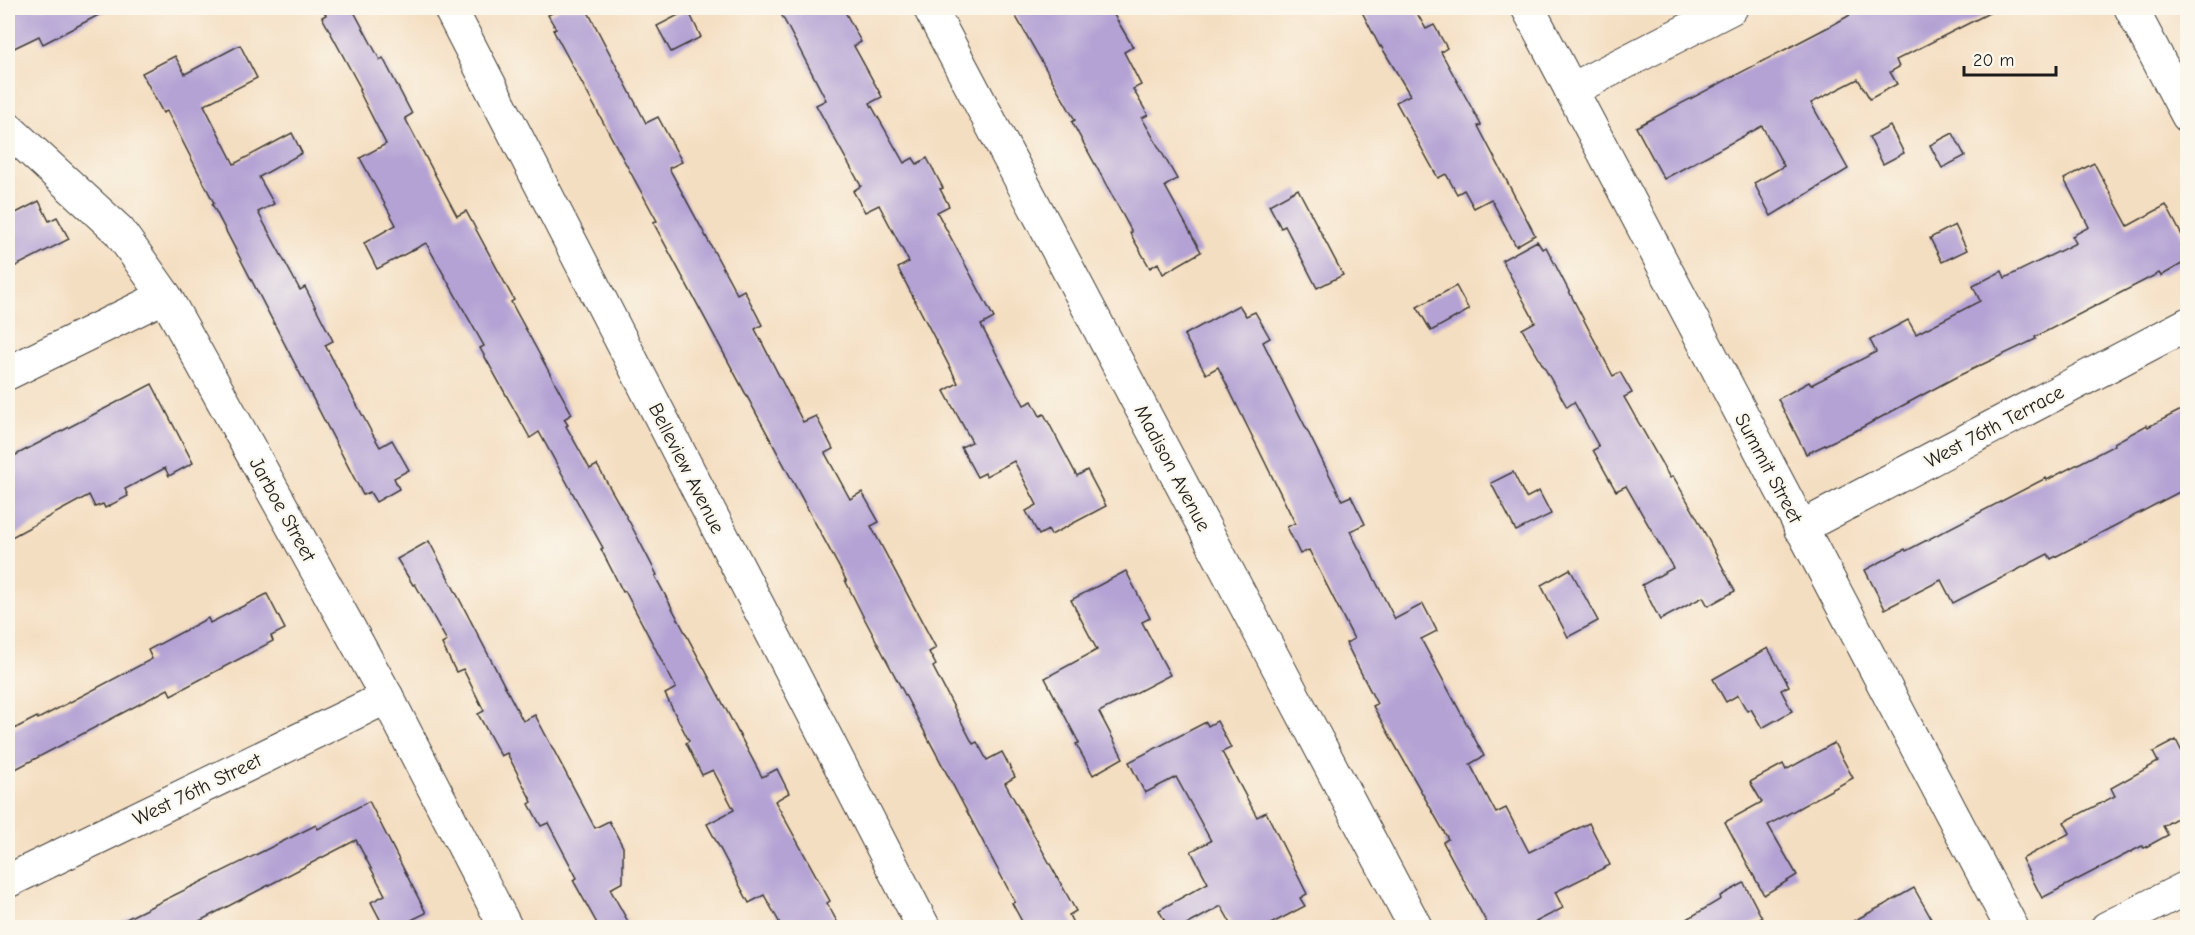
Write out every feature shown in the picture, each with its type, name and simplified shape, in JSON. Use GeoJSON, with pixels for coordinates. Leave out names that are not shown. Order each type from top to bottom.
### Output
{"type":"FeatureCollection","features":[{"type":"Feature","properties":{"kind":"street","name":"Belleview Avenue"},"geometry":{"type":"LineString","coordinates":[[450,8],[924,927]]}},
{"type":"Feature","properties":{"kind":"street","name":"Madison Avenue"},"geometry":{"type":"LineString","coordinates":[[930,8],[1416,927]]}},
{"type":"Feature","properties":{"kind":"street","name":"Summit Street"},"geometry":{"type":"LineString","coordinates":[[1528,8],[2012,927]]}},
{"type":"Feature","properties":{"kind":"street"},"geometry":{"type":"LineString","coordinates":[[1571,90],[1731,8]]}},
{"type":"Feature","properties":{"kind":"street"},"geometry":{"type":"LineString","coordinates":[[2131,8],[2187,116]]}},
{"type":"Feature","properties":{"kind":"street","name":"Jarboe Street"},"geometry":{"type":"LineString","coordinates":[[8,129],[119,231],[165,296],[387,697],[506,927]]}},
{"type":"Feature","properties":{"kind":"street"},"geometry":{"type":"LineString","coordinates":[[8,373],[165,296]]}},
{"type":"Feature","properties":{"kind":"street","name":"West 76th Terrace"},"geometry":{"type":"LineString","coordinates":[[1800,528],[2187,324]]}},
{"type":"Feature","properties":{"kind":"street","name":"West 76th Street"},"geometry":{"type":"LineString","coordinates":[[8,881],[387,697]]}},
{"type":"Feature","properties":{"kind":"street"},"geometry":{"type":"LineString","coordinates":[[2107,927],[2187,887]]}},
{"type":"Feature","properties":{"kind":"building"},"geometry":{"type":"Polygon","coordinates":[[[8,8],[112,8],[43,44],[39,36],[8,51],[8,8]]]}},
{"type":"Feature","properties":{"kind":"building"},"geometry":{"type":"Polygon","coordinates":[[[322,8],[352,8],[380,60],[383,58],[412,114],[405,118],[457,216],[466,211],[514,300],[511,302],[572,414],[564,419],[568,425],[566,426],[590,469],[597,465],[630,523],[657,575],[655,576],[762,777],[777,769],[789,793],[775,801],[830,901],[827,903],[840,927],[782,927],[764,895],[749,903],[707,824],[734,810],[713,770],[702,775],[686,743],[689,741],[665,694],[676,688],[539,432],[530,438],[480,348],[484,346],[426,243],[377,269],[364,243],[396,225],[360,158],[386,144],[359,91],[361,89],[322,17],[326,15],[322,8]]]}},
{"type":"Feature","properties":{"kind":"building"},"geometry":{"type":"Polygon","coordinates":[[[562,8],[586,8],[646,123],[658,117],[682,162],[669,168],[737,294],[744,290],[762,325],[755,329],[803,422],[816,416],[833,449],[825,453],[850,499],[862,492],[879,522],[871,526],[936,648],[929,652],[936,665],[933,667],[973,744],[977,742],[987,760],[1002,752],[1015,777],[1005,783],[1076,911],[1069,915],[1075,927],[1025,927],[1012,903],[1015,902],[846,580],[653,222],[657,221],[553,30],[556,29],[548,15],[562,8]]]}},
{"type":"Feature","properties":{"kind":"building"},"geometry":{"type":"Polygon","coordinates":[[[778,8],[843,8],[861,42],[854,46],[882,97],[870,103],[904,163],[913,158],[917,164],[927,158],[943,188],[940,189],[949,206],[937,212],[994,318],[981,325],[1024,405],[1032,401],[1040,416],[1044,414],[1077,476],[1087,470],[1106,506],[1051,535],[1048,530],[1039,535],[1026,511],[1037,505],[1014,461],[986,476],[985,473],[977,477],[961,447],[972,442],[944,391],[958,383],[898,268],[909,262],[879,205],[865,212],[853,191],[861,186],[816,105],[826,100],[778,8]]]}},
{"type":"Feature","properties":{"kind":"building"},"geometry":{"type":"Polygon","coordinates":[[[1011,8],[1110,8],[1133,47],[1124,52],[1141,85],[1133,89],[1148,115],[1142,118],[1177,179],[1165,186],[1201,252],[1163,274],[1158,263],[1150,268],[1072,122],[1075,120],[1011,8]]]}},
{"type":"Feature","properties":{"kind":"building"},"geometry":{"type":"Polygon","coordinates":[[[1360,8],[1414,8],[1426,29],[1434,25],[1447,48],[1441,52],[1481,125],[1478,126],[1535,235],[1516,246],[1491,199],[1474,208],[1464,190],[1457,194],[1446,174],[1438,178],[1396,102],[1410,95],[1380,47],[1360,8]]]}},
{"type":"Feature","properties":{"kind":"building"},"geometry":{"type":"Polygon","coordinates":[[[1862,8],[1999,8],[1896,60],[1899,67],[1890,72],[1897,84],[1870,99],[1858,79],[1811,103],[1848,169],[1771,216],[1754,183],[1784,166],[1762,126],[1664,179],[1636,127],[1862,8]]]}},
{"type":"Feature","properties":{"kind":"building"},"geometry":{"type":"Polygon","coordinates":[[[688,10],[701,37],[671,52],[657,26],[688,10]]]}},
{"type":"Feature","properties":{"kind":"building"},"geometry":{"type":"Polygon","coordinates":[[[240,45],[257,78],[204,105],[234,164],[292,133],[302,153],[259,177],[274,204],[258,212],[300,290],[305,287],[333,341],[325,345],[380,447],[392,440],[409,470],[394,478],[399,489],[376,502],[370,492],[363,495],[212,204],[214,203],[167,111],[163,113],[142,73],[175,56],[185,74],[240,45]]]}},
{"type":"Feature","properties":{"kind":"building"},"geometry":{"type":"Polygon","coordinates":[[[1890,126],[1904,153],[1883,164],[1869,137],[1890,126]]]}},
{"type":"Feature","properties":{"kind":"building"},"geometry":{"type":"Polygon","coordinates":[[[1953,133],[1965,156],[1942,168],[1930,145],[1953,133]]]}},
{"type":"Feature","properties":{"kind":"building"},"geometry":{"type":"Polygon","coordinates":[[[2094,163],[2128,226],[2166,205],[2187,245],[2187,261],[2161,276],[2159,273],[2035,337],[2036,339],[1806,454],[1778,399],[1809,382],[1811,385],[1876,352],[1870,340],[1908,320],[1916,334],[1980,301],[1973,286],[2002,271],[2005,278],[2076,243],[2072,236],[2089,227],[2064,179],[2094,163]]]}},
{"type":"Feature","properties":{"kind":"building"},"geometry":{"type":"Polygon","coordinates":[[[1298,189],[1343,275],[1317,288],[1285,226],[1281,228],[1269,205],[1298,189]]]}},
{"type":"Feature","properties":{"kind":"building"},"geometry":{"type":"Polygon","coordinates":[[[39,201],[49,221],[57,217],[69,239],[8,270],[8,217],[39,201]]]}},
{"type":"Feature","properties":{"kind":"building"},"geometry":{"type":"Polygon","coordinates":[[[1955,225],[1967,250],[1942,262],[1930,238],[1955,225]]]}},
{"type":"Feature","properties":{"kind":"building"},"geometry":{"type":"Polygon","coordinates":[[[1537,241],[1542,249],[1546,247],[1613,376],[1620,372],[1632,393],[1624,397],[1670,478],[1673,476],[1696,516],[1735,591],[1708,606],[1703,597],[1660,620],[1642,585],[1673,568],[1626,486],[1616,491],[1593,450],[1599,447],[1574,402],[1567,407],[1522,329],[1535,322],[1502,260],[1537,241]]]}},
{"type":"Feature","properties":{"kind":"building"},"geometry":{"type":"Polygon","coordinates":[[[1456,286],[1469,310],[1431,331],[1417,307],[1456,286]]]}},
{"type":"Feature","properties":{"kind":"building"},"geometry":{"type":"Polygon","coordinates":[[[1239,305],[1246,316],[1255,312],[1270,338],[1263,342],[1342,500],[1351,496],[1365,524],[1350,531],[1395,619],[1423,604],[1437,631],[1421,639],[1484,756],[1470,764],[1496,813],[1506,808],[1529,852],[1589,823],[1610,865],[1555,892],[1563,908],[1526,927],[1489,927],[1443,842],[1448,839],[1373,706],[1377,704],[1346,643],[1354,639],[1309,550],[1300,554],[1287,527],[1295,523],[1218,367],[1206,374],[1184,335],[1239,305]]]}},
{"type":"Feature","properties":{"kind":"building"},"geometry":{"type":"Polygon","coordinates":[[[152,384],[193,463],[169,476],[165,468],[125,489],[128,496],[105,508],[103,504],[95,507],[89,495],[8,539],[8,459],[152,384]]]}},
{"type":"Feature","properties":{"kind":"building"},"geometry":{"type":"Polygon","coordinates":[[[2187,407],[2187,488],[2051,559],[2048,554],[1953,603],[1941,580],[1885,609],[1865,570],[2046,478],[2047,480],[2115,445],[2114,443],[2147,425],[2148,427],[2187,407]]]}},
{"type":"Feature","properties":{"kind":"building"},"geometry":{"type":"Polygon","coordinates":[[[1513,472],[1526,498],[1539,491],[1551,514],[1516,531],[1491,483],[1513,472]]]}},
{"type":"Feature","properties":{"kind":"building"},"geometry":{"type":"Polygon","coordinates":[[[429,541],[523,721],[535,715],[595,828],[609,821],[623,847],[623,882],[610,889],[631,927],[599,927],[573,880],[577,878],[548,823],[541,826],[529,804],[532,802],[507,753],[501,756],[478,714],[484,711],[463,669],[456,672],[442,644],[447,641],[415,584],[413,585],[397,559],[429,541]]]}},
{"type":"Feature","properties":{"kind":"building"},"geometry":{"type":"Polygon","coordinates":[[[1570,569],[1598,621],[1568,637],[1541,585],[1570,569]]]}},
{"type":"Feature","properties":{"kind":"building"},"geometry":{"type":"Polygon","coordinates":[[[1126,571],[1150,618],[1142,622],[1170,675],[1099,712],[1123,758],[1093,775],[1045,678],[1097,650],[1071,600],[1126,571]]]}},
{"type":"Feature","properties":{"kind":"building"},"geometry":{"type":"Polygon","coordinates":[[[267,594],[285,629],[271,636],[273,641],[171,695],[168,689],[8,773],[8,732],[37,717],[38,719],[152,659],[148,650],[208,618],[210,623],[267,594]]]}},
{"type":"Feature","properties":{"kind":"building"},"geometry":{"type":"Polygon","coordinates":[[[1768,648],[1789,686],[1781,690],[1792,711],[1762,728],[1751,709],[1747,711],[1738,695],[1726,702],[1713,679],[1768,648]]]}},
{"type":"Feature","properties":{"kind":"building"},"geometry":{"type":"Polygon","coordinates":[[[1217,721],[1231,748],[1222,752],[1257,817],[1266,812],[1307,894],[1300,898],[1305,906],[1265,927],[1233,927],[1221,906],[1183,927],[1168,927],[1159,910],[1208,883],[1191,851],[1211,841],[1176,777],[1145,793],[1129,762],[1206,722],[1208,726],[1217,721]]]}},
{"type":"Feature","properties":{"kind":"building"},"geometry":{"type":"Polygon","coordinates":[[[2176,740],[2187,762],[2187,812],[2163,826],[2168,835],[2042,898],[2022,859],[2070,833],[2064,822],[2115,796],[2111,788],[2158,762],[2153,752],[2176,740]]]}},
{"type":"Feature","properties":{"kind":"building"},"geometry":{"type":"Polygon","coordinates":[[[1834,743],[1853,778],[1768,825],[1797,875],[1764,895],[1725,822],[1762,802],[1750,782],[1783,764],[1786,770],[1834,743]]]}},
{"type":"Feature","properties":{"kind":"building"},"geometry":{"type":"Polygon","coordinates":[[[369,801],[426,913],[397,927],[384,927],[371,902],[385,895],[356,840],[188,927],[110,927],[316,825],[318,829],[369,801]]]}},
{"type":"Feature","properties":{"kind":"building"},"geometry":{"type":"Polygon","coordinates":[[[1744,883],[1762,918],[1744,927],[1674,927],[1721,899],[1720,896],[1744,883]]]}},
{"type":"Feature","properties":{"kind":"building"},"geometry":{"type":"Polygon","coordinates":[[[1914,888],[1936,927],[1842,927],[1884,905],[1914,888]]]}}]}
